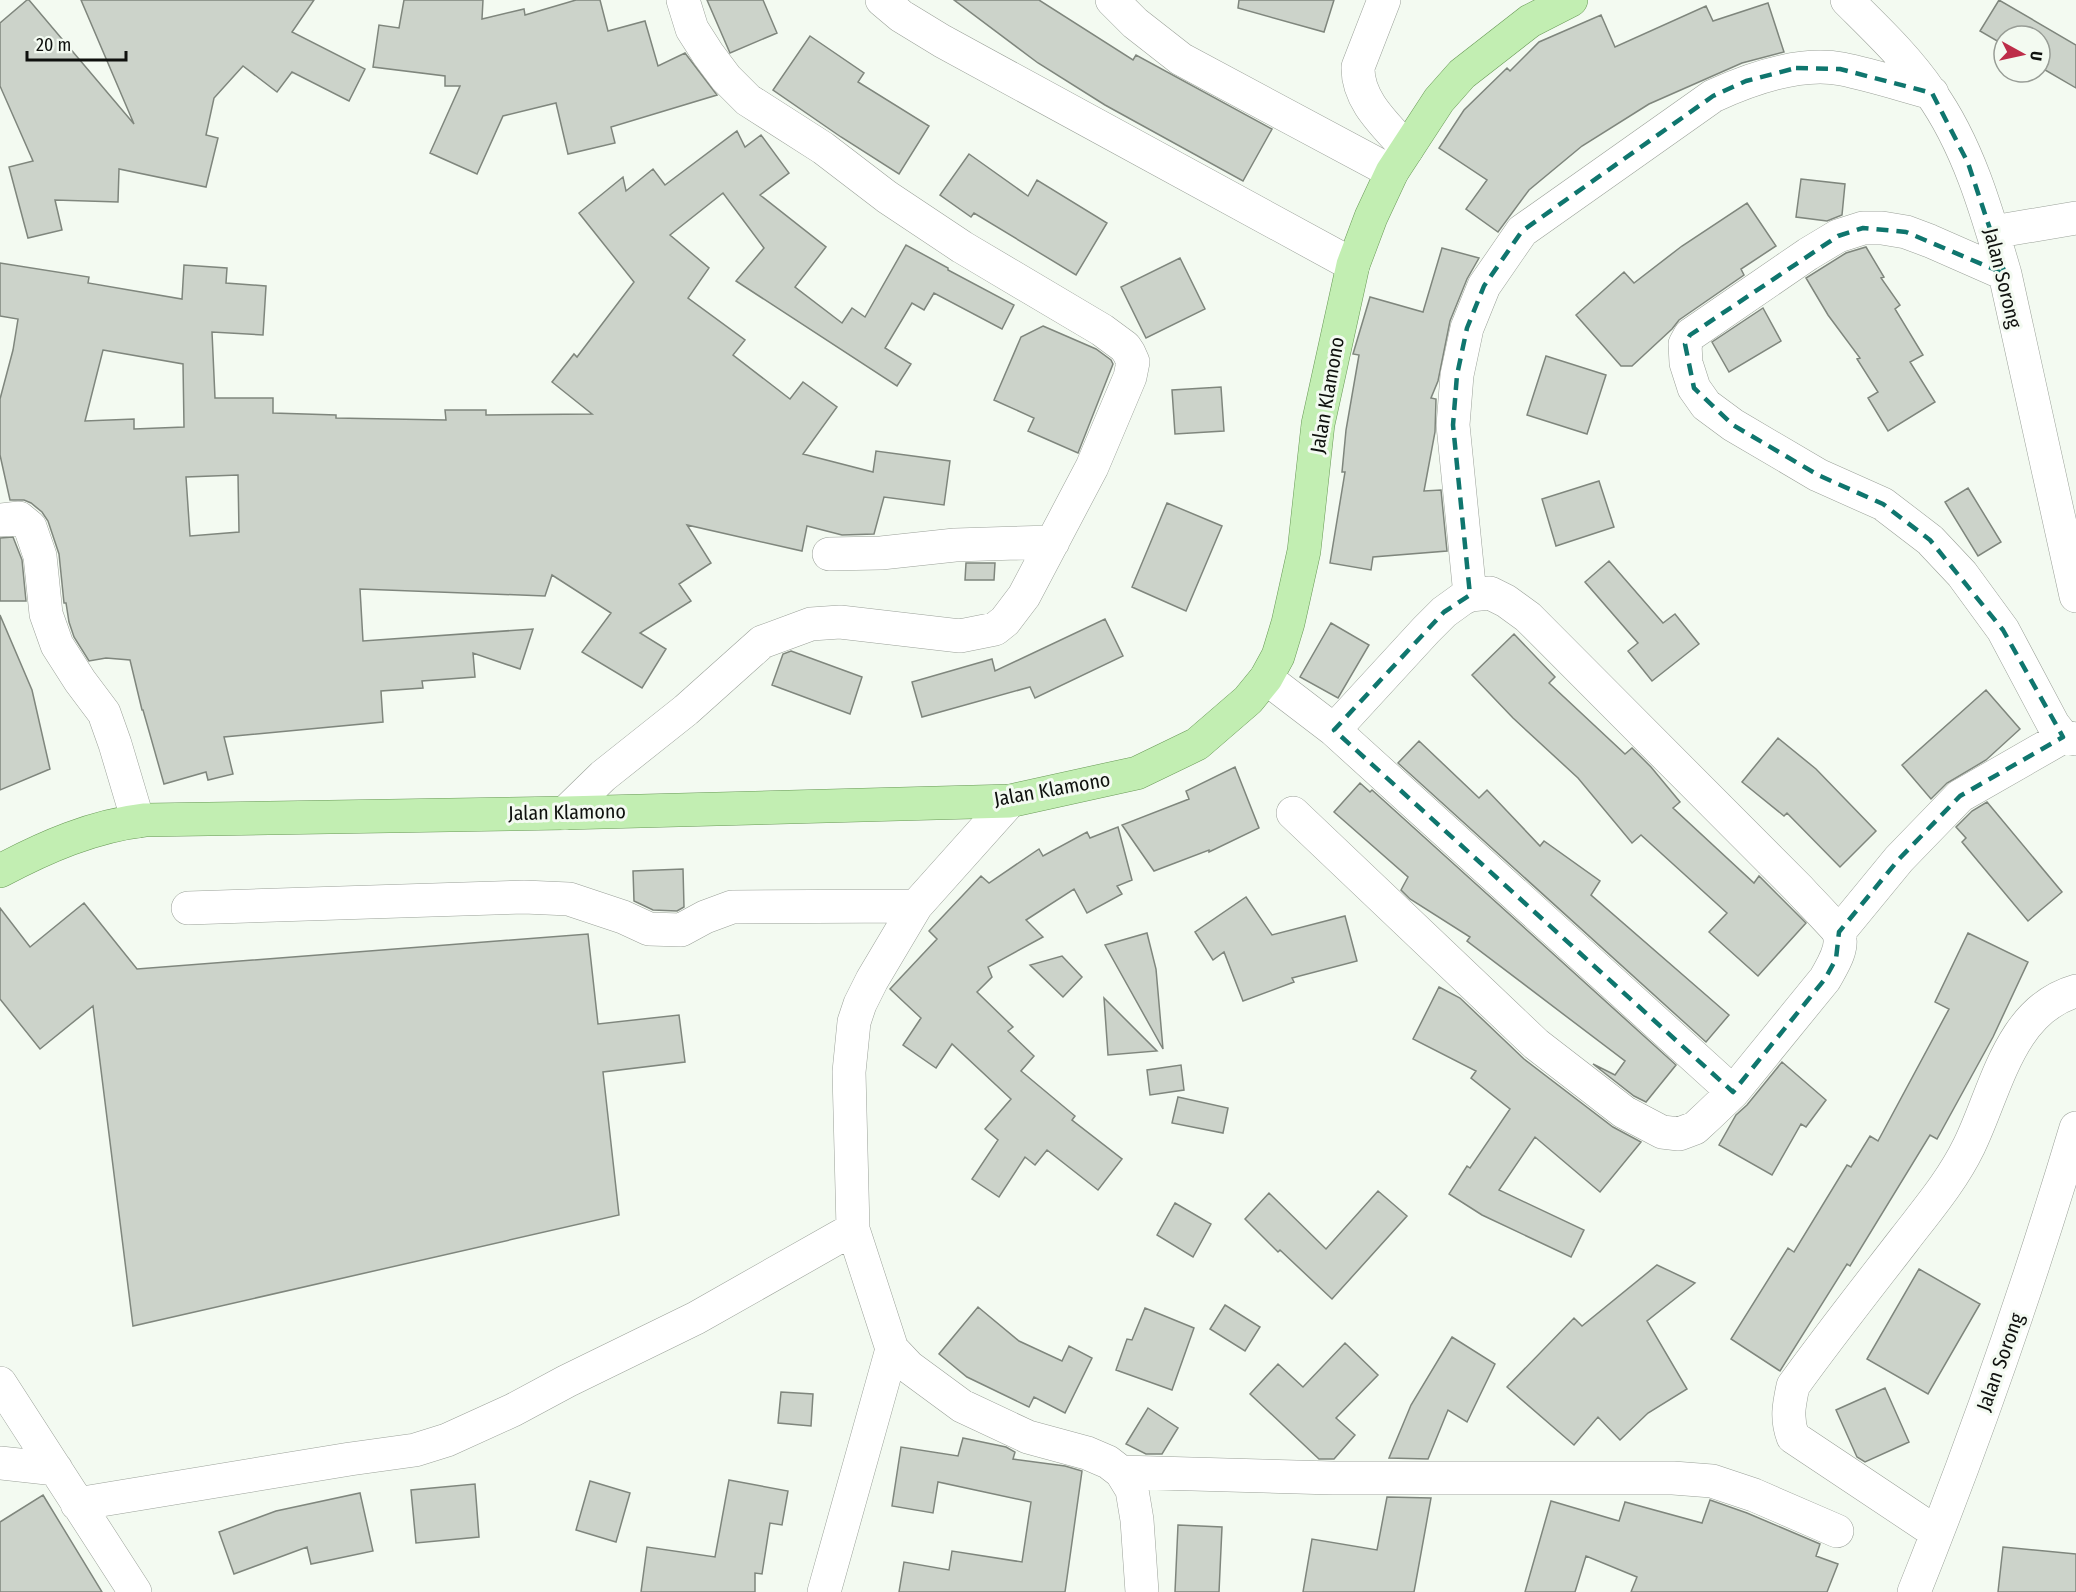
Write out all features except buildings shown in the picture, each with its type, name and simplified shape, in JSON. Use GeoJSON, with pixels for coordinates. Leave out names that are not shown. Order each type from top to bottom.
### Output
{"type":"FeatureCollection","features":[{"type":"Feature","properties":{"kind":"main road","name":"Jalan Klamono"},"geometry":{"type":"LineString","coordinates":[[0,871],[94,830],[138,821],[1010,801],[1137,773],[1197,744],[1248,700],[1266,678],[1278,656],[1304,551],[1318,424],[1353,265],[1371,217],[1400,161],[1439,100],[1462,74],[1530,21],[1571,0]]}},
{"type":"Feature","properties":{"kind":"street"},"geometry":{"type":"LineString","coordinates":[[565,813],[603,776],[703,696],[762,642],[811,624],[840,622],[960,636],[995,629],[1005,621],[1024,596],[1053,542],[1092,467],[1130,377],[1132,362],[1129,352],[1102,330],[962,247],[887,197],[823,148],[748,100],[726,78],[708,54],[692,29],[683,0]]}},
{"type":"Feature","properties":{"kind":"street"},"geometry":{"type":"LineString","coordinates":[[882,0],[901,16],[942,41],[1353,265]]}},
{"type":"Feature","properties":{"kind":"street"},"geometry":{"type":"LineString","coordinates":[[1112,0],[1135,23],[1181,59],[1400,161]]}},
{"type":"Feature","properties":{"kind":"street"},"geometry":{"type":"LineString","coordinates":[[1384,0],[1358,67],[1358,78],[1370,106],[1400,161]]}},
{"type":"Feature","properties":{"kind":"street","name":"Jalan Sorong"},"geometry":{"type":"LineString","coordinates":[[1847,0],[1914,70],[1932,93],[1949,120],[1968,164],[1993,232],[2005,274],[2071,557],[2076,596]]}},
{"type":"Feature","properties":{"kind":"street"},"geometry":{"type":"LineString","coordinates":[[1470,595],[1453,425],[1457,375],[1467,328],[1484,286],[1522,231],[1713,96],[1746,81],[1796,68],[1840,69],[1932,93]]}},
{"type":"Feature","properties":{"kind":"street"},"geometry":{"type":"LineString","coordinates":[[1993,232],[2076,218]]}},
{"type":"Feature","properties":{"kind":"street"},"geometry":{"type":"LineString","coordinates":[[1839,932],[1899,859],[1960,796],[2069,738],[2053,724],[2003,630],[1962,574],[1930,540],[1883,504],[1818,475],[1733,425],[1706,405],[1694,388],[1686,363],[1685,344],[1690,335],[1808,254],[1838,236],[1863,228],[1906,232],[1930,240],[2005,274]]}},
{"type":"Feature","properties":{"kind":"street"},"geometry":{"type":"LineString","coordinates":[[0,520],[19,518],[30,527],[40,556],[46,614],[57,645],[104,714],[116,744],[138,821]]}},
{"type":"Feature","properties":{"kind":"street"},"geometry":{"type":"LineString","coordinates":[[829,554],[881,553],[955,545],[1053,542]]}},
{"type":"Feature","properties":{"kind":"street"},"geometry":{"type":"LineString","coordinates":[[1293,813],[1536,1044],[1623,1112],[1662,1132],[1679,1134],[1695,1128],[1733,1092],[1825,979],[1836,959],[1840,945],[1839,932],[1528,617],[1506,601],[1490,594],[1470,595],[1444,612],[1334,730]]}},
{"type":"Feature","properties":{"kind":"street"},"geometry":{"type":"LineString","coordinates":[[1266,678],[1334,730],[1733,1092]]}},
{"type":"Feature","properties":{"kind":"street"},"geometry":{"type":"LineString","coordinates":[[1010,801],[916,906],[872,980],[854,1023],[849,1072],[853,1229],[892,1349],[909,1367],[962,1406],[1028,1437],[1108,1462],[1121,1472],[1132,1490],[1137,1520],[1142,1592]]}},
{"type":"Feature","properties":{"kind":"street"},"geometry":{"type":"LineString","coordinates":[[188,908],[558,898],[569,899],[602,910],[649,930],[681,930],[705,917],[732,907],[916,906]]}},
{"type":"Feature","properties":{"kind":"street"},"geometry":{"type":"LineString","coordinates":[[1937,1533],[1793,1437],[1788,1425],[1787,1413],[1793,1386],[1952,1176],[1970,1145],[2017,1036],[2039,1011],[2060,995],[2076,991]]}},
{"type":"Feature","properties":{"kind":"street","name":"Jalan Sorong"},"geometry":{"type":"LineString","coordinates":[[1914,1592],[2005,1348],[2054,1204],[2076,1128]]}},
{"type":"Feature","properties":{"kind":"street"},"geometry":{"type":"LineString","coordinates":[[77,1504],[415,1450],[447,1440],[513,1410],[696,1318],[853,1229]]}},
{"type":"Feature","properties":{"kind":"street"},"geometry":{"type":"LineString","coordinates":[[824,1592],[892,1349]]}},
{"type":"Feature","properties":{"kind":"street"},"geometry":{"type":"LineString","coordinates":[[0,1383],[135,1592]]}},
{"type":"Feature","properties":{"kind":"street"},"geometry":{"type":"LineString","coordinates":[[0,1463],[57,1468]]}},
{"type":"Feature","properties":{"kind":"street"},"geometry":{"type":"LineString","coordinates":[[1121,1472],[1333,1478],[1673,1478],[1712,1481],[1754,1495],[1837,1531]]}},
{"type":"Feature","properties":{"kind":"highlighted area"},"geometry":{"type":"Polygon","coordinates":[[[1796,68],[1840,69],[1932,93],[1968,163],[2005,274],[1906,232],[1863,228],[1838,236],[1690,335],[1685,344],[1694,388],[1733,425],[1818,475],[1883,504],[1930,540],[2003,630],[2063,737],[1960,796],[1899,859],[1839,932],[1836,959],[1825,979],[1733,1092],[1334,730],[1444,612],[1470,595],[1453,425],[1457,375],[1467,328],[1484,286],[1522,231],[1713,96],[1746,81],[1796,68]]]}}]}
